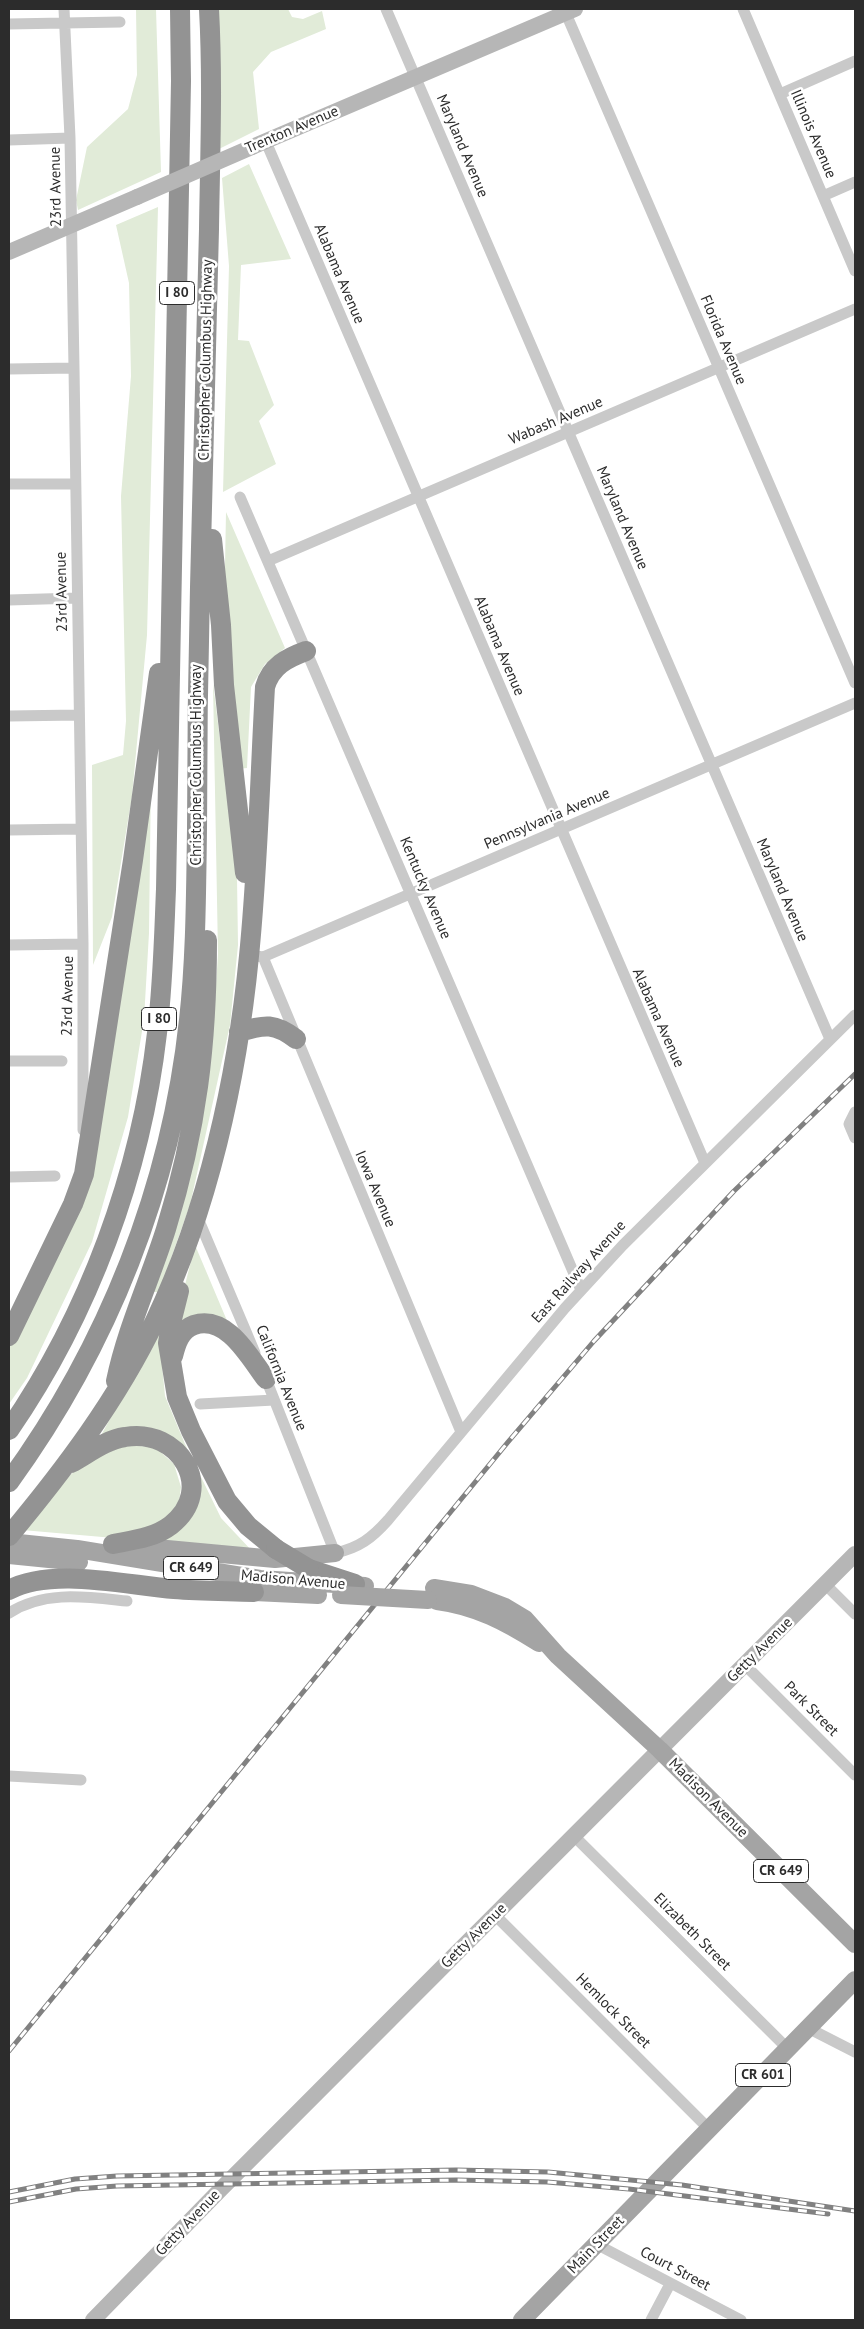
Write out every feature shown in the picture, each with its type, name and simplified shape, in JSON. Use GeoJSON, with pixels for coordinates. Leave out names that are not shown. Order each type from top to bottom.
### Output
{"type":"FeatureCollection","features":[{"type":"Feature","properties":{"kind":"highway","name":"Christopher Columbus Highway"},"geometry":{"type":"LineString","coordinates":[[9,1430],[54,1355],[96,1267],[125,1184],[147,1098],[157,1034],[163,964],[172,576],[181,100],[180,9]]}},
{"type":"Feature","properties":{"kind":"highway","name":"Christopher Columbus Highway"},"geometry":{"type":"LineString","coordinates":[[9,1482],[55,1415],[105,1320],[144,1224],[172,1122],[189,1019],[194,947],[198,642],[204,460],[211,87],[210,9]]}},
{"type":"Feature","properties":{"kind":"highway"},"geometry":{"type":"LineString","coordinates":[[11,1546],[112,1397],[154,1322],[179,1268],[197,1216],[216,1143],[256,956],[251,932],[224,685],[221,625],[204,460]]}},
{"type":"Feature","properties":{"kind":"highway"},"geometry":{"type":"LineString","coordinates":[[9,1336],[73,1204],[84,1174],[133,860],[172,576]]}},
{"type":"Feature","properties":{"kind":"highway"},"geometry":{"type":"LineString","coordinates":[[112,1397],[123,1346],[166,1230],[183,1169],[202,1068],[207,994],[208,677],[198,642]]}},
{"type":"Feature","properties":{"kind":"highway"},"geometry":{"type":"LineString","coordinates":[[251,932],[265,687],[271,672],[277,666],[288,658],[306,650]]}},
{"type":"Feature","properties":{"kind":"highway"},"geometry":{"type":"LineString","coordinates":[[239,1032],[265,1026],[281,1027],[296,1039]]}},
{"type":"Feature","properties":{"kind":"highway"},"geometry":{"type":"LineString","coordinates":[[189,1240],[169,1332],[171,1370],[183,1412],[227,1501],[248,1526],[276,1549],[309,1569],[354,1589]]}},
{"type":"Feature","properties":{"kind":"highway"},"geometry":{"type":"LineString","coordinates":[[9,1324],[28,1297]]}},
{"type":"Feature","properties":{"kind":"highway"},"geometry":{"type":"LineString","coordinates":[[171,1370],[176,1344],[180,1336],[190,1327],[206,1323],[228,1332],[266,1380]]}},
{"type":"Feature","properties":{"kind":"highway"},"geometry":{"type":"LineString","coordinates":[[65,1467],[108,1442],[135,1436],[150,1437],[167,1443],[185,1461],[190,1475],[192,1491],[188,1506],[178,1519],[161,1531],[138,1540],[113,1544]]}},
{"type":"Feature","properties":{"kind":"highway"},"geometry":{"type":"LineString","coordinates":[[9,1590],[31,1580],[59,1578],[174,1589],[254,1592]]}},
{"type":"Feature","properties":{"kind":"main road"},"geometry":{"type":"LineString","coordinates":[[11,1546],[113,1544],[275,1559],[335,1553]]}},
{"type":"Feature","properties":{"kind":"main road","name":"Madison Avenue"},"geometry":{"type":"LineString","coordinates":[[11,1546],[77,1550],[260,1579],[354,1589],[431,1594],[471,1594],[505,1607],[525,1619],[558,1656],[660,1750],[855,1944]]}},
{"type":"Feature","properties":{"kind":"main road","name":"Madison Avenue"},"geometry":{"type":"LineString","coordinates":[[11,1546],[254,1592],[354,1589],[431,1594]]}},
{"type":"Feature","properties":{"kind":"main road","name":"CR 601"},"geometry":{"type":"LineString","coordinates":[[709,2129],[855,1980]]}},
{"type":"Feature","properties":{"kind":"main road","name":"Main Street"},"geometry":{"type":"LineString","coordinates":[[522,2320],[709,2129]]}},
{"type":"Feature","properties":{"kind":"street","name":"23rd Avenue"},"geometry":{"type":"LineString","coordinates":[[64,9],[70,138],[82,829],[84,1174]]}},
{"type":"Feature","properties":{"kind":"street","name":"Maryland Avenue"},"geometry":{"type":"LineString","coordinates":[[386,9],[830,1039]]}},
{"type":"Feature","properties":{"kind":"street","name":"Illinois Avenue"},"geometry":{"type":"LineString","coordinates":[[743,9],[855,271]]}},
{"type":"Feature","properties":{"kind":"street","name":"Trenton Avenue"},"geometry":{"type":"LineString","coordinates":[[9,252],[569,10]]}},
{"type":"Feature","properties":{"kind":"street","name":"Florida Avenue"},"geometry":{"type":"LineString","coordinates":[[569,10],[719,367],[855,683]]}},
{"type":"Feature","properties":{"kind":"street"},"geometry":{"type":"LineString","coordinates":[[9,24],[120,22]]}},
{"type":"Feature","properties":{"kind":"street"},"geometry":{"type":"LineString","coordinates":[[780,94],[855,61]]}},
{"type":"Feature","properties":{"kind":"street"},"geometry":{"type":"LineString","coordinates":[[9,140],[70,138]]}},
{"type":"Feature","properties":{"kind":"street","name":"Alabama Avenue"},"geometry":{"type":"LineString","coordinates":[[259,144],[419,496],[560,830],[705,1163]]}},
{"type":"Feature","properties":{"kind":"street"},"geometry":{"type":"LineString","coordinates":[[823,196],[855,182]]}},
{"type":"Feature","properties":{"kind":"street","name":"Wabash Avenue"},"geometry":{"type":"LineString","coordinates":[[268,561],[855,308]]}},
{"type":"Feature","properties":{"kind":"street"},"geometry":{"type":"LineString","coordinates":[[9,369],[74,368]]}},
{"type":"Feature","properties":{"kind":"street"},"geometry":{"type":"LineString","coordinates":[[9,484],[75,484]]}},
{"type":"Feature","properties":{"kind":"street","name":"Kentucky Avenue"},"geometry":{"type":"LineString","coordinates":[[240,497],[582,1290]]}},
{"type":"Feature","properties":{"kind":"street"},"geometry":{"type":"LineString","coordinates":[[9,600],[77,598]]}},
{"type":"Feature","properties":{"kind":"street","name":"Pennsylvania Avenue"},"geometry":{"type":"LineString","coordinates":[[256,956],[411,893],[855,703]]}},
{"type":"Feature","properties":{"kind":"street"},"geometry":{"type":"LineString","coordinates":[[9,716],[79,715]]}},
{"type":"Feature","properties":{"kind":"street"},"geometry":{"type":"LineString","coordinates":[[9,830],[82,829]]}},
{"type":"Feature","properties":{"kind":"street"},"geometry":{"type":"LineString","coordinates":[[9,945],[83,944]]}},
{"type":"Feature","properties":{"kind":"street","name":"Iowa Avenue"},"geometry":{"type":"LineString","coordinates":[[256,956],[296,1039],[461,1432]]}},
{"type":"Feature","properties":{"kind":"street","name":"East Railway Avenue"},"geometry":{"type":"LineString","coordinates":[[335,1553],[360,1545],[370,1539],[582,1290],[644,1223],[855,1015]]}},
{"type":"Feature","properties":{"kind":"street"},"geometry":{"type":"LineString","coordinates":[[9,1061],[62,1061]]}},
{"type":"Feature","properties":{"kind":"street"},"geometry":{"type":"LineString","coordinates":[[855,1112],[849,1124],[855,1138]]}},
{"type":"Feature","properties":{"kind":"street"},"geometry":{"type":"LineString","coordinates":[[9,1177],[55,1176]]}},
{"type":"Feature","properties":{"kind":"street","name":"California Avenue"},"geometry":{"type":"LineString","coordinates":[[197,1216],[266,1380],[335,1553]]}},
{"type":"Feature","properties":{"kind":"street"},"geometry":{"type":"LineString","coordinates":[[200,1404],[274,1400]]}},
{"type":"Feature","properties":{"kind":"street","name":"Getty Avenue"},"geometry":{"type":"LineString","coordinates":[[93,2320],[215,2195],[855,1554]]}},
{"type":"Feature","properties":{"kind":"street"},"geometry":{"type":"LineString","coordinates":[[825,1584],[855,1614]]}},
{"type":"Feature","properties":{"kind":"street"},"geometry":{"type":"LineString","coordinates":[[9,1613],[38,1600],[62,1596],[127,1601]]}},
{"type":"Feature","properties":{"kind":"street","name":"Park Street"},"geometry":{"type":"LineString","coordinates":[[745,1665],[855,1775]]}},
{"type":"Feature","properties":{"kind":"street"},"geometry":{"type":"LineString","coordinates":[[9,1776],[81,1780]]}},
{"type":"Feature","properties":{"kind":"street","name":"Elizabeth Street"},"geometry":{"type":"LineString","coordinates":[[574,1836],[788,2049]]}},
{"type":"Feature","properties":{"kind":"street","name":"Hemlock Street"},"geometry":{"type":"LineString","coordinates":[[495,1915],[709,2129]]}},
{"type":"Feature","properties":{"kind":"street"},"geometry":{"type":"LineString","coordinates":[[808,2028],[855,2052]]}},
{"type":"Feature","properties":{"kind":"street","name":"Court Street"},"geometry":{"type":"LineString","coordinates":[[596,2244],[742,2320]]}},
{"type":"Feature","properties":{"kind":"street"},"geometry":{"type":"LineString","coordinates":[[651,2320],[670,2284]]}},
{"type":"Feature","properties":{"kind":"green space"},"geometry":{"type":"Polygon","coordinates":[[[136,9],[156,9],[161,172],[78,210],[76,200],[87,147],[128,109],[137,75],[136,9]]]}},
{"type":"Feature","properties":{"kind":"green space"},"geometry":{"type":"Polygon","coordinates":[[[215,9],[288,9],[292,17],[303,19],[322,11],[326,29],[271,52],[253,72],[259,129],[219,149],[215,9]]]}},
{"type":"Feature","properties":{"kind":"green space"},"geometry":{"type":"Polygon","coordinates":[[[249,164],[291,259],[241,265],[238,340],[249,341],[274,405],[259,421],[276,464],[223,492],[229,266],[222,178],[249,164]]]}},
{"type":"Feature","properties":{"kind":"green space"},"geometry":{"type":"Polygon","coordinates":[[[158,207],[147,635],[132,796],[112,917],[93,965],[92,765],[123,755],[126,721],[121,496],[131,376],[129,283],[116,225],[158,207]]]}},
{"type":"Feature","properties":{"kind":"green space"},"geometry":{"type":"Polygon","coordinates":[[[226,512],[285,648],[265,664],[251,687],[247,768],[237,769],[224,619],[226,512]]]}},
{"type":"Feature","properties":{"kind":"green space"},"geometry":{"type":"Polygon","coordinates":[[[213,683],[237,878],[238,945],[230,1025],[190,1205],[159,1292],[149,1292],[215,1002],[218,954],[213,683]]]}},
{"type":"Feature","properties":{"kind":"green space"},"geometry":{"type":"Polygon","coordinates":[[[151,775],[149,933],[144,1019],[128,1117],[92,1242],[27,1378],[9,1404],[9,1344],[76,1216],[151,775]]]}},
{"type":"Feature","properties":{"kind":"green space"},"geometry":{"type":"Polygon","coordinates":[[[195,1245],[228,1323],[175,1325],[195,1245]]]}},
{"type":"Feature","properties":{"kind":"green space"},"geometry":{"type":"Polygon","coordinates":[[[166,1315],[161,1354],[165,1396],[185,1444],[221,1518],[253,1552],[151,1542],[190,1511],[180,1447],[98,1441],[166,1315]]]}},
{"type":"Feature","properties":{"kind":"green space"},"geometry":{"type":"Polygon","coordinates":[[[123,1445],[155,1447],[174,1464],[181,1487],[178,1510],[161,1527],[114,1538],[22,1530],[42,1502],[83,1463],[123,1445]]]}},
{"type":"Feature","properties":{"kind":"railway"},"geometry":{"type":"LineString","coordinates":[[9,2051],[508,1442],[594,1341],[734,1191],[855,1074]]}},
{"type":"Feature","properties":{"kind":"railway"},"geometry":{"type":"LineString","coordinates":[[9,2192],[75,2179],[117,2176],[456,2170],[548,2172],[682,2185],[855,2211]]}},
{"type":"Feature","properties":{"kind":"railway"},"geometry":{"type":"LineString","coordinates":[[9,2202],[76,2189],[117,2186],[456,2180],[547,2182],[629,2189],[828,2214]]}}]}
